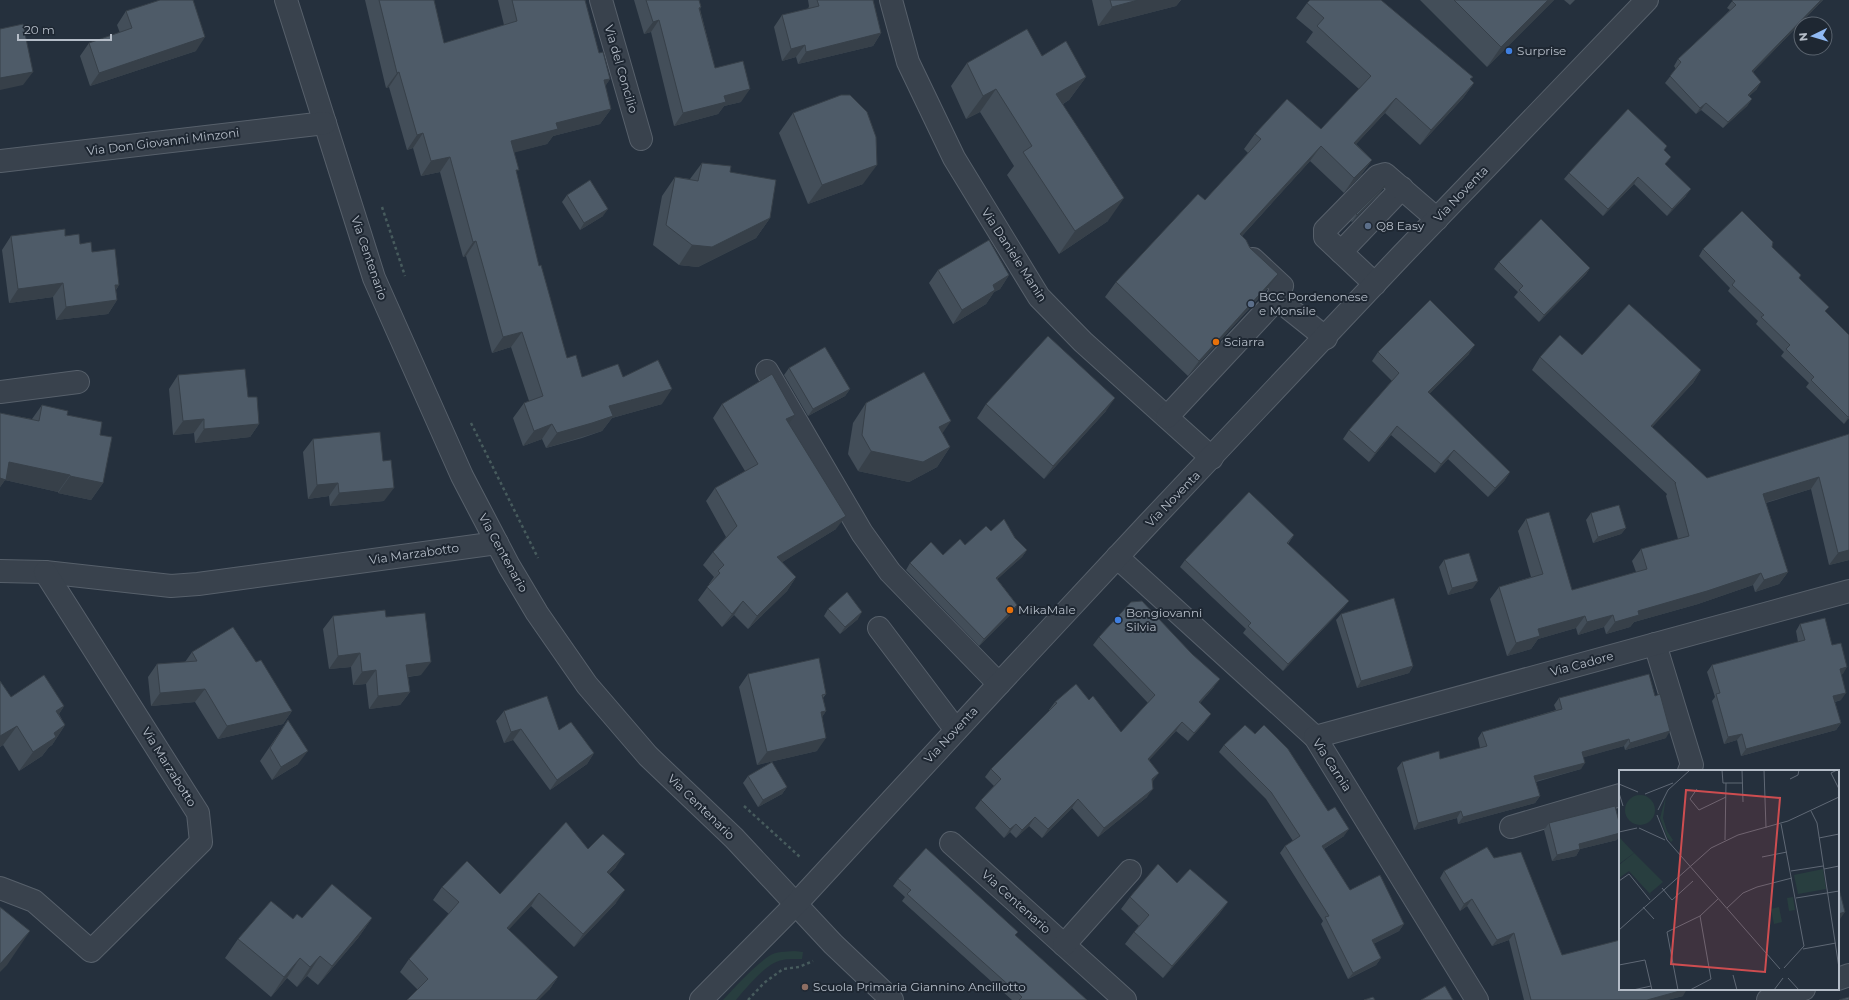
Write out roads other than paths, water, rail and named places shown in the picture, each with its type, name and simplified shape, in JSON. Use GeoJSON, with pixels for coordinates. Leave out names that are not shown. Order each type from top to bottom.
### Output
{"type":"FeatureCollection","features":[{"type":"Feature","properties":{"kind":"street","name":"Via Centenario"},"geometry":{"type":"LineString","coordinates":[[286,0],[377,286],[462,476],[497,543],[537,612],[587,685],[648,756],[734,838],[795,905],[892,1000]]}},
{"type":"Feature","properties":{"kind":"street","name":"Via del Concilio"},"geometry":{"type":"LineString","coordinates":[[601,0],[641,139]]}},
{"type":"Feature","properties":{"kind":"street","name":"Via Daniele Manin"},"geometry":{"type":"LineString","coordinates":[[891,0],[908,62],[954,158],[1038,298],[1083,342],[1212,458]]}},
{"type":"Feature","properties":{"kind":"street","name":"Via Noventa"},"geometry":{"type":"LineString","coordinates":[[700,1000],[795,905],[1117,557],[1326,338],[1375,284],[1647,0]]}},
{"type":"Feature","properties":{"kind":"street","name":"Via Don Giovanni Minzoni"},"geometry":{"type":"LineString","coordinates":[[0,161],[325,123]]}},
{"type":"Feature","properties":{"kind":"street"},"geometry":{"type":"LineString","coordinates":[[1375,284],[1325,237],[1325,230],[1378,176],[1385,174],[1437,219]]}},
{"type":"Feature","properties":{"kind":"street"},"geometry":{"type":"LineString","coordinates":[[1167,417],[1277,299],[1282,286],[1248,254]]}},
{"type":"Feature","properties":{"kind":"street"},"geometry":{"type":"LineString","coordinates":[[1277,299],[1326,338]]}},
{"type":"Feature","properties":{"kind":"street"},"geometry":{"type":"LineString","coordinates":[[767,372],[862,533],[890,572],[999,684]]}},
{"type":"Feature","properties":{"kind":"street"},"geometry":{"type":"LineString","coordinates":[[0,392],[78,382]]}},
{"type":"Feature","properties":{"kind":"street","name":"Via Marzabotto"},"geometry":{"type":"LineString","coordinates":[[0,571],[45,572],[171,586],[198,584],[497,543]]}},
{"type":"Feature","properties":{"kind":"street","name":"Via Carnia"},"geometry":{"type":"LineString","coordinates":[[1117,557],[1315,737],[1477,1000]]}},
{"type":"Feature","properties":{"kind":"street","name":"Via Marzabotto"},"geometry":{"type":"LineString","coordinates":[[0,888],[34,901],[91,952],[201,842],[198,813],[45,572]]}},
{"type":"Feature","properties":{"kind":"street","name":"Via Cadore"},"geometry":{"type":"LineString","coordinates":[[1315,737],[1849,591]]}},
{"type":"Feature","properties":{"kind":"street"},"geometry":{"type":"LineString","coordinates":[[879,628],[956,730]]}},
{"type":"Feature","properties":{"kind":"street"},"geometry":{"type":"LineString","coordinates":[[1655,644],[1692,765],[1690,770]]}},
{"type":"Feature","properties":{"kind":"street"},"geometry":{"type":"LineString","coordinates":[[1511,827],[1619,795]]}},
{"type":"Feature","properties":{"kind":"street","name":"Via Centenario"},"geometry":{"type":"LineString","coordinates":[[951,843],[1125,1000]]}},
{"type":"Feature","properties":{"kind":"street"},"geometry":{"type":"LineString","coordinates":[[1064,945],[1130,871]]}},
{"type":"Feature","properties":{"kind":"street"},"geometry":{"type":"LineString","coordinates":[[1839,979],[1849,975]]}},
{"type":"Feature","properties":{"kind":"street"},"geometry":{"type":"LineString","coordinates":[[1768,1000],[1801,990]]}},
{"type":"Feature","properties":{"kind":"place","name":"Surprise"},"geometry":{"type":"Point","coordinates":[1509,51]}},
{"type":"Feature","properties":{"kind":"place","name":"Q8 Easy"},"geometry":{"type":"Point","coordinates":[1368,226]}},
{"type":"Feature","properties":{"kind":"place","name":"BCC Pordenonese e Monsile"},"geometry":{"type":"Point","coordinates":[1251,304]}},
{"type":"Feature","properties":{"kind":"place","name":"Sciarra"},"geometry":{"type":"Point","coordinates":[1216,342]}},
{"type":"Feature","properties":{"kind":"place","name":"MikaMale"},"geometry":{"type":"Point","coordinates":[1010,610]}},
{"type":"Feature","properties":{"kind":"place","name":"Bongiovanni Silvia"},"geometry":{"type":"Point","coordinates":[1118,620]}},
{"type":"Feature","properties":{"kind":"place","name":"Scuola Primaria Giannino Ancillotto"},"geometry":{"type":"Point","coordinates":[805,987]}}]}
